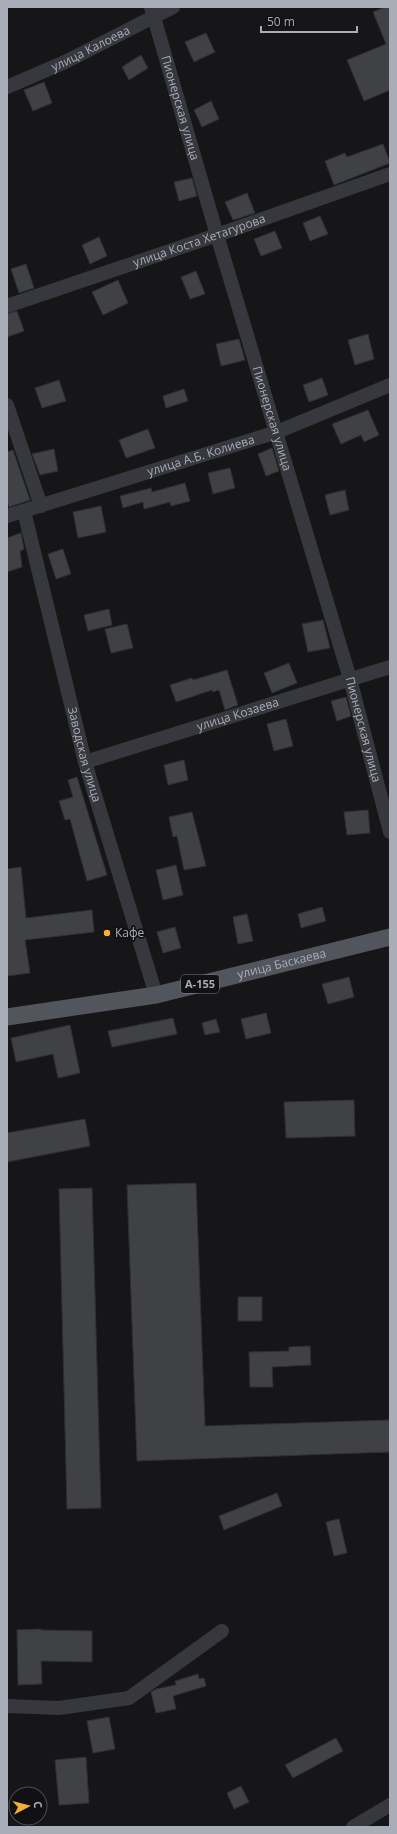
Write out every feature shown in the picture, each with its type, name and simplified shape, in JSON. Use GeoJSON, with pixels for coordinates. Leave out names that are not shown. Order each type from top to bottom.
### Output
{"type":"FeatureCollection","features":[{"type":"Feature","properties":{"kind":"main road","name":"улица Баскаева"},"geometry":{"type":"LineString","coordinates":[[7,1017],[156,995],[390,937]]}},
{"type":"Feature","properties":{"kind":"street","name":"улица Калоева"},"geometry":{"type":"LineString","coordinates":[[7,87],[64,62],[152,11],[173,7]]}},
{"type":"Feature","properties":{"kind":"street","name":"Пионерская улица"},"geometry":{"type":"LineString","coordinates":[[152,11],[216,235],[277,432],[350,679],[390,832]]}},
{"type":"Feature","properties":{"kind":"street","name":"улица Коста Хетагурова"},"geometry":{"type":"LineString","coordinates":[[7,306],[390,174]]}},
{"type":"Feature","properties":{"kind":"street","name":"улица А.Б. Колиева"},"geometry":{"type":"LineString","coordinates":[[7,516],[277,432],[390,385]]}},
{"type":"Feature","properties":{"kind":"street"},"geometry":{"type":"LineString","coordinates":[[7,405],[41,506]]}},
{"type":"Feature","properties":{"kind":"street","name":"Заводская улица"},"geometry":{"type":"LineString","coordinates":[[24,511],[85,762],[156,995]]}},
{"type":"Feature","properties":{"kind":"street","name":"улица Козаева"},"geometry":{"type":"LineString","coordinates":[[85,762],[390,667]]}},
{"type":"Feature","properties":{"kind":"street"},"geometry":{"type":"LineString","coordinates":[[7,1706],[59,1708],[129,1698],[222,1631]]}},
{"type":"Feature","properties":{"kind":"street"},"geometry":{"type":"LineString","coordinates":[[353,1827],[390,1805]]}},
{"type":"Feature","properties":{"kind":"building"},"geometry":{"type":"Polygon","coordinates":[[[385,7],[390,7],[390,90],[364,101],[347,60],[386,44],[373,12],[385,7]]]}},
{"type":"Feature","properties":{"kind":"building"},"geometry":{"type":"Polygon","coordinates":[[[206,33],[215,52],[194,62],[185,42],[206,33]]]}},
{"type":"Feature","properties":{"kind":"building"},"geometry":{"type":"Polygon","coordinates":[[[141,55],[148,68],[129,80],[122,67],[141,55]]]}},
{"type":"Feature","properties":{"kind":"building"},"geometry":{"type":"Polygon","coordinates":[[[44,82],[52,103],[33,111],[24,90],[44,82]]]}},
{"type":"Feature","properties":{"kind":"building"},"geometry":{"type":"Polygon","coordinates":[[[211,101],[219,119],[202,127],[194,110],[211,101]]]}},
{"type":"Feature","properties":{"kind":"building"},"geometry":{"type":"Polygon","coordinates":[[[383,144],[390,163],[334,185],[325,161],[345,153],[347,157],[383,144]]]}},
{"type":"Feature","properties":{"kind":"building"},"geometry":{"type":"Polygon","coordinates":[[[192,178],[197,196],[179,201],[174,182],[192,178]]]}},
{"type":"Feature","properties":{"kind":"building"},"geometry":{"type":"Polygon","coordinates":[[[247,193],[255,213],[233,220],[225,202],[247,193]]]}},
{"type":"Feature","properties":{"kind":"building"},"geometry":{"type":"Polygon","coordinates":[[[320,216],[328,234],[310,241],[303,223],[320,216]]]}},
{"type":"Feature","properties":{"kind":"building"},"geometry":{"type":"Polygon","coordinates":[[[275,231],[282,248],[261,256],[254,239],[275,231]]]}},
{"type":"Feature","properties":{"kind":"building"},"geometry":{"type":"Polygon","coordinates":[[[99,237],[107,256],[90,264],[82,245],[99,237]]]}},
{"type":"Feature","properties":{"kind":"building"},"geometry":{"type":"Polygon","coordinates":[[[26,264],[34,288],[19,293],[11,269],[26,264]]]}},
{"type":"Feature","properties":{"kind":"building"},"geometry":{"type":"Polygon","coordinates":[[[196,271],[205,294],[190,299],[181,277],[196,271]]]}},
{"type":"Feature","properties":{"kind":"building"},"geometry":{"type":"Polygon","coordinates":[[[118,280],[128,303],[103,315],[92,292],[118,280]]]}},
{"type":"Feature","properties":{"kind":"building"},"geometry":{"type":"Polygon","coordinates":[[[17,311],[24,331],[7,337],[7,314],[17,311]]]}},
{"type":"Feature","properties":{"kind":"building"},"geometry":{"type":"Polygon","coordinates":[[[368,334],[374,359],[355,365],[348,340],[368,334]]]}},
{"type":"Feature","properties":{"kind":"building"},"geometry":{"type":"Polygon","coordinates":[[[239,339],[245,360],[221,366],[216,344],[239,339]]]}},
{"type":"Feature","properties":{"kind":"building"},"geometry":{"type":"Polygon","coordinates":[[[322,378],[328,395],[309,402],[303,385],[322,378]]]}},
{"type":"Feature","properties":{"kind":"building"},"geometry":{"type":"Polygon","coordinates":[[[59,380],[66,401],[42,408],[35,388],[59,380]]]}},
{"type":"Feature","properties":{"kind":"building"},"geometry":{"type":"Polygon","coordinates":[[[184,389],[188,401],[166,408],[163,396],[184,389]]]}},
{"type":"Feature","properties":{"kind":"building"},"geometry":{"type":"Polygon","coordinates":[[[368,410],[379,435],[364,442],[361,435],[341,444],[332,424],[368,410]]]}},
{"type":"Feature","properties":{"kind":"building"},"geometry":{"type":"Polygon","coordinates":[[[148,429],[155,448],[126,458],[119,440],[148,429]]]}},
{"type":"Feature","properties":{"kind":"building"},"geometry":{"type":"Polygon","coordinates":[[[272,448],[279,471],[266,476],[258,454],[272,448]]]}},
{"type":"Feature","properties":{"kind":"building"},"geometry":{"type":"Polygon","coordinates":[[[54,449],[58,471],[40,475],[32,454],[54,449]]]}},
{"type":"Feature","properties":{"kind":"building"},"geometry":{"type":"Polygon","coordinates":[[[13,450],[30,500],[9,507],[7,500],[7,452],[13,450]]]}},
{"type":"Feature","properties":{"kind":"building"},"geometry":{"type":"Polygon","coordinates":[[[230,468],[235,488],[213,494],[208,473],[230,468]]]}},
{"type":"Feature","properties":{"kind":"building"},"geometry":{"type":"Polygon","coordinates":[[[185,483],[190,501],[171,506],[170,502],[144,509],[143,502],[123,508],[120,496],[151,488],[152,492],[185,483]]]}},
{"type":"Feature","properties":{"kind":"building"},"geometry":{"type":"Polygon","coordinates":[[[345,490],[349,510],[330,515],[325,495],[345,490]]]}},
{"type":"Feature","properties":{"kind":"building"},"geometry":{"type":"Polygon","coordinates":[[[101,506],[106,532],[78,538],[73,512],[101,506]]]}},
{"type":"Feature","properties":{"kind":"building"},"geometry":{"type":"Polygon","coordinates":[[[21,533],[24,549],[20,551],[22,567],[7,572],[7,538],[21,533]]]}},
{"type":"Feature","properties":{"kind":"building"},"geometry":{"type":"Polygon","coordinates":[[[63,549],[71,574],[56,579],[48,554],[63,549]]]}},
{"type":"Feature","properties":{"kind":"building"},"geometry":{"type":"Polygon","coordinates":[[[109,609],[112,625],[88,631],[84,615],[109,609]]]}},
{"type":"Feature","properties":{"kind":"building"},"geometry":{"type":"Polygon","coordinates":[[[323,620],[330,648],[308,652],[302,624],[323,620]]]}},
{"type":"Feature","properties":{"kind":"building"},"geometry":{"type":"Polygon","coordinates":[[[127,624],[133,648],[111,653],[105,629],[127,624]]]}},
{"type":"Feature","properties":{"kind":"building"},"geometry":{"type":"Polygon","coordinates":[[[289,663],[297,683],[272,693],[264,673],[289,663]]]}},
{"type":"Feature","properties":{"kind":"building"},"geometry":{"type":"Polygon","coordinates":[[[227,670],[238,705],[225,710],[219,690],[213,692],[212,690],[176,702],[170,685],[227,670]]]}},
{"type":"Feature","properties":{"kind":"building"},"geometry":{"type":"Polygon","coordinates":[[[346,697],[351,716],[337,721],[331,701],[346,697]]]}},
{"type":"Feature","properties":{"kind":"building"},"geometry":{"type":"Polygon","coordinates":[[[286,719],[293,746],[274,751],[267,724],[286,719]]]}},
{"type":"Feature","properties":{"kind":"building"},"geometry":{"type":"Polygon","coordinates":[[[184,760],[188,780],[168,785],[164,765],[184,760]]]}},
{"type":"Feature","properties":{"kind":"building"},"geometry":{"type":"Polygon","coordinates":[[[77,777],[107,875],[87,881],[70,819],[65,820],[59,801],[73,797],[68,780],[77,777]]]}},
{"type":"Feature","properties":{"kind":"building"},"geometry":{"type":"Polygon","coordinates":[[[368,810],[370,833],[347,835],[344,812],[368,810]]]}},
{"type":"Feature","properties":{"kind":"building"},"geometry":{"type":"Polygon","coordinates":[[[192,812],[206,866],[184,870],[177,836],[173,837],[169,817],[192,812]]]}},
{"type":"Feature","properties":{"kind":"building"},"geometry":{"type":"Polygon","coordinates":[[[176,865],[183,895],[163,900],[156,870],[176,865]]]}},
{"type":"Feature","properties":{"kind":"building"},"geometry":{"type":"Polygon","coordinates":[[[21,867],[26,918],[92,910],[94,932],[25,940],[30,973],[7,976],[7,869],[21,867]]]}},
{"type":"Feature","properties":{"kind":"building"},"geometry":{"type":"Polygon","coordinates":[[[322,907],[326,921],[301,928],[298,914],[322,907]]]}},
{"type":"Feature","properties":{"kind":"building"},"geometry":{"type":"Polygon","coordinates":[[[247,914],[253,941],[238,944],[233,917],[247,914]]]}},
{"type":"Feature","properties":{"kind":"building"},"geometry":{"type":"Polygon","coordinates":[[[175,927],[181,948],[163,953],[157,932],[175,927]]]}},
{"type":"Feature","properties":{"kind":"building"},"geometry":{"type":"Polygon","coordinates":[[[349,977],[354,997],[328,1004],[322,984],[349,977]]]}},
{"type":"Feature","properties":{"kind":"building"},"geometry":{"type":"Polygon","coordinates":[[[266,1013],[271,1033],[246,1039],[241,1019],[266,1013]]]}},
{"type":"Feature","properties":{"kind":"building"},"geometry":{"type":"Polygon","coordinates":[[[173,1018],[177,1034],[112,1047],[108,1031],[173,1018]]]}},
{"type":"Feature","properties":{"kind":"building"},"geometry":{"type":"Polygon","coordinates":[[[216,1019],[220,1032],[205,1035],[202,1023],[216,1019]]]}},
{"type":"Feature","properties":{"kind":"building"},"geometry":{"type":"Polygon","coordinates":[[[70,1025],[80,1073],[58,1078],[53,1054],[16,1062],[11,1038],[70,1025]]]}},
{"type":"Feature","properties":{"kind":"building"},"geometry":{"type":"Polygon","coordinates":[[[354,1100],[355,1136],[286,1138],[284,1102],[354,1100]]]}},
{"type":"Feature","properties":{"kind":"building"},"geometry":{"type":"Polygon","coordinates":[[[85,1119],[90,1146],[7,1162],[7,1133],[85,1119]]]}},
{"type":"Feature","properties":{"kind":"building"},"geometry":{"type":"Polygon","coordinates":[[[196,1183],[205,1426],[390,1420],[390,1452],[137,1461],[127,1185],[196,1183]]]}},
{"type":"Feature","properties":{"kind":"building"},"geometry":{"type":"Polygon","coordinates":[[[92,1188],[101,1508],[67,1509],[59,1189],[92,1188]]]}},
{"type":"Feature","properties":{"kind":"building"},"geometry":{"type":"Polygon","coordinates":[[[238,1297],[262,1297],[262,1321],[238,1321],[238,1297]]]}},
{"type":"Feature","properties":{"kind":"building"},"geometry":{"type":"Polygon","coordinates":[[[310,1346],[311,1365],[272,1367],[273,1387],[250,1387],[249,1352],[289,1351],[289,1347],[310,1346]]]}},
{"type":"Feature","properties":{"kind":"building"},"geometry":{"type":"Polygon","coordinates":[[[277,1493],[282,1506],[224,1530],[219,1516],[277,1493]]]}},
{"type":"Feature","properties":{"kind":"building"},"geometry":{"type":"Polygon","coordinates":[[[339,1519],[347,1553],[334,1556],[326,1522],[339,1519]]]}},
{"type":"Feature","properties":{"kind":"building"},"geometry":{"type":"Polygon","coordinates":[[[41,1629],[92,1631],[92,1662],[41,1661],[42,1684],[18,1685],[17,1630],[41,1629]]]}},
{"type":"Feature","properties":{"kind":"building"},"geometry":{"type":"Polygon","coordinates":[[[198,1674],[199,1679],[204,1678],[206,1686],[173,1696],[176,1709],[156,1713],[151,1692],[156,1689],[176,1685],[175,1681],[198,1674]]]}},
{"type":"Feature","properties":{"kind":"building"},"geometry":{"type":"Polygon","coordinates":[[[109,1717],[115,1749],[93,1753],[87,1721],[109,1717]]]}},
{"type":"Feature","properties":{"kind":"building"},"geometry":{"type":"Polygon","coordinates":[[[336,1738],[343,1751],[293,1778],[285,1765],[336,1738]]]}},
{"type":"Feature","properties":{"kind":"building"},"geometry":{"type":"Polygon","coordinates":[[[86,1757],[89,1803],[59,1805],[55,1760],[86,1757]]]}},
{"type":"Feature","properties":{"kind":"building"},"geometry":{"type":"Polygon","coordinates":[[[241,1786],[249,1802],[234,1809],[227,1793],[241,1786]]]}},
{"type":"Feature","properties":{"kind":"place","name":"Кафе"},"geometry":{"type":"Point","coordinates":[107,933]}}]}
